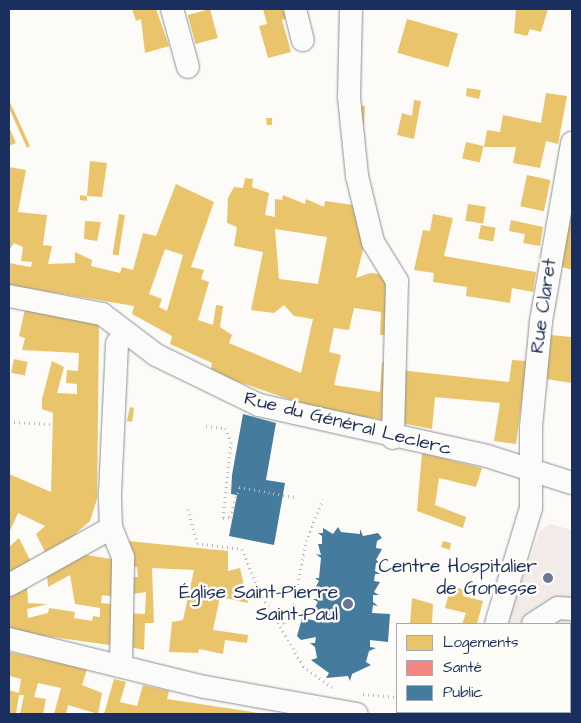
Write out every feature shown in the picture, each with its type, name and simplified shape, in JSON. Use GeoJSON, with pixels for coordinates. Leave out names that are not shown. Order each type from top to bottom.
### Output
{"type":"FeatureCollection","features":[{"type":"Feature","properties":{"kind":"street"},"geometry":{"type":"LineString","coordinates":[[172,9],[188,67]]}},
{"type":"Feature","properties":{"kind":"street"},"geometry":{"type":"LineString","coordinates":[[295,9],[303,40]]}},
{"type":"Feature","properties":{"kind":"street"},"geometry":{"type":"LineString","coordinates":[[351,9],[349,97],[357,176],[373,242],[397,281],[393,438]]}},
{"type":"Feature","properties":{"kind":"street","name":"Rue Claret"},"geometry":{"type":"LineString","coordinates":[[496,623],[531,508],[531,470],[541,321],[572,143]]}},
{"type":"Feature","properties":{"kind":"street","name":"Rue du Général Leclerc"},"geometry":{"type":"LineString","coordinates":[[9,296],[102,314],[156,355],[229,394],[393,438],[531,470],[572,483]]}},
{"type":"Feature","properties":{"kind":"street"},"geometry":{"type":"LineString","coordinates":[[121,666],[123,557],[111,528],[117,344],[125,332]]}},
{"type":"Feature","properties":{"kind":"street"},"geometry":{"type":"LineString","coordinates":[[9,585],[111,528]]}},
{"type":"Feature","properties":{"kind":"street"},"geometry":{"type":"LineString","coordinates":[[535,623],[558,608],[572,609]]}},
{"type":"Feature","properties":{"kind":"street"},"geometry":{"type":"LineString","coordinates":[[9,639],[241,695],[359,704]]}},
{"type":"Feature","properties":{"kind":"path"},"geometry":{"type":"LineString","coordinates":[[9,422],[53,424]]}},
{"type":"Feature","properties":{"kind":"path"},"geometry":{"type":"LineString","coordinates":[[206,426],[225,428],[231,442],[223,518],[230,516],[239,487],[294,497]]}},
{"type":"Feature","properties":{"kind":"path"},"geometry":{"type":"LineString","coordinates":[[278,622],[289,619],[293,609],[306,541],[323,499]]}},
{"type":"Feature","properties":{"kind":"path"},"geometry":{"type":"LineString","coordinates":[[188,509],[197,543],[242,549],[278,622],[303,666],[318,681],[337,688]]}},
{"type":"Feature","properties":{"kind":"path"},"geometry":{"type":"LineString","coordinates":[[359,704],[394,697]]}},
{"type":"Feature","properties":{"kind":"shaded area","name":"Centre Hospitalier de Gonesse"},"geometry":{"type":"Polygon","coordinates":[[[550,524],[572,530],[572,714],[474,714],[571,713],[571,623],[507,623],[539,532],[550,524]]]}},
{"type":"Feature","properties":{"kind":"building: Logements"},"geometry":{"type":"Polygon","coordinates":[[[132,9],[156,9],[169,46],[145,53],[141,19],[136,21],[132,9]]]}},
{"type":"Feature","properties":{"kind":"building: Logements"},"geometry":{"type":"Polygon","coordinates":[[[210,9],[218,38],[196,44],[188,15],[210,9]]]}},
{"type":"Feature","properties":{"kind":"building: Logements"},"geometry":{"type":"Polygon","coordinates":[[[263,9],[288,9],[290,17],[282,20],[291,52],[268,58],[259,26],[267,24],[263,9]]]}},
{"type":"Feature","properties":{"kind":"building: Logements"},"geometry":{"type":"Polygon","coordinates":[[[516,9],[548,9],[541,32],[530,29],[527,36],[514,33],[516,9]]]}},
{"type":"Feature","properties":{"kind":"building: Logements"},"geometry":{"type":"Polygon","coordinates":[[[407,19],[458,34],[448,67],[397,53],[407,19]]]}},
{"type":"Feature","properties":{"kind":"building: Logements"},"geometry":{"type":"Polygon","coordinates":[[[467,88],[481,90],[479,99],[466,96],[467,88]]]}},
{"type":"Feature","properties":{"kind":"building: Logements"},"geometry":{"type":"Polygon","coordinates":[[[546,93],[567,96],[558,144],[546,141],[540,168],[513,163],[516,147],[484,147],[487,130],[500,132],[503,115],[541,123],[546,93]]]}},
{"type":"Feature","properties":{"kind":"building: Logements"},"geometry":{"type":"Polygon","coordinates":[[[9,100],[30,146],[27,148],[9,108],[9,100]]]}},
{"type":"Feature","properties":{"kind":"building: Logements"},"geometry":{"type":"Polygon","coordinates":[[[414,100],[421,101],[414,139],[397,135],[402,113],[412,116],[414,100]]]}},
{"type":"Feature","properties":{"kind":"building: Logements"},"geometry":{"type":"Polygon","coordinates":[[[357,105],[365,106],[364,125],[357,124],[357,105]]]}},
{"type":"Feature","properties":{"kind":"building: Logements"},"geometry":{"type":"Polygon","coordinates":[[[266,118],[272,118],[272,125],[267,125],[266,118]]]}},
{"type":"Feature","properties":{"kind":"building: Logements"},"geometry":{"type":"Polygon","coordinates":[[[9,127],[16,143],[9,146],[9,127]]]}},
{"type":"Feature","properties":{"kind":"building: Logements"},"geometry":{"type":"Polygon","coordinates":[[[466,142],[484,146],[480,163],[462,159],[466,142]]]}},
{"type":"Feature","properties":{"kind":"building: Logements"},"geometry":{"type":"Polygon","coordinates":[[[90,161],[107,163],[102,197],[87,196],[90,161]]]}},
{"type":"Feature","properties":{"kind":"building: Logements"},"geometry":{"type":"Polygon","coordinates":[[[9,167],[26,170],[18,212],[47,215],[43,245],[52,246],[48,264],[75,263],[75,252],[92,260],[91,266],[120,273],[122,267],[133,270],[143,233],[156,236],[176,184],[214,202],[191,267],[204,270],[201,279],[209,282],[198,320],[213,325],[216,305],[223,306],[220,327],[232,335],[229,343],[301,373],[313,319],[294,316],[284,305],[274,313],[251,310],[263,252],[234,246],[237,227],[227,223],[228,198],[234,187],[243,188],[245,178],[253,179],[252,187],[269,193],[265,215],[275,217],[275,199],[282,200],[283,195],[305,204],[306,199],[324,207],[325,201],[360,206],[366,238],[356,278],[370,273],[388,275],[394,336],[380,335],[381,312],[354,308],[349,330],[334,328],[329,352],[341,355],[334,385],[380,392],[382,362],[393,362],[391,421],[321,410],[236,381],[211,369],[212,363],[170,344],[172,336],[132,314],[134,306],[9,285],[9,258],[10,263],[19,265],[31,267],[32,262],[21,261],[23,247],[14,243],[9,250],[9,167]],[[275,229],[279,279],[318,284],[327,237],[275,229]],[[165,249],[149,294],[162,299],[159,307],[167,311],[183,255],[165,249]]]}},
{"type":"Feature","properties":{"kind":"building: Logements"},"geometry":{"type":"Polygon","coordinates":[[[527,175],[550,180],[544,211],[520,206],[527,175]]]}},
{"type":"Feature","properties":{"kind":"building: Logements"},"geometry":{"type":"Polygon","coordinates":[[[572,181],[572,270],[555,265],[572,181]]]}},
{"type":"Feature","properties":{"kind":"building: Logements"},"geometry":{"type":"Polygon","coordinates":[[[80,195],[87,196],[87,201],[80,200],[80,195]]]}},
{"type":"Feature","properties":{"kind":"building: Logements"},"geometry":{"type":"Polygon","coordinates":[[[468,204],[486,207],[483,224],[465,221],[468,204]]]}},
{"type":"Feature","properties":{"kind":"building: Logements"},"geometry":{"type":"Polygon","coordinates":[[[119,214],[125,215],[119,255],[113,254],[119,214]]]}},
{"type":"Feature","properties":{"kind":"building: Logements"},"geometry":{"type":"Polygon","coordinates":[[[433,214],[453,218],[444,256],[536,272],[533,292],[512,288],[510,303],[466,296],[467,287],[433,282],[434,273],[414,270],[423,230],[430,231],[433,214]]]}},
{"type":"Feature","properties":{"kind":"building: Logements"},"geometry":{"type":"Polygon","coordinates":[[[511,220],[543,227],[540,246],[523,243],[525,234],[509,231],[511,220]]]}},
{"type":"Feature","properties":{"kind":"building: Logements"},"geometry":{"type":"Polygon","coordinates":[[[85,221],[101,222],[97,241],[84,239],[85,221]]]}},
{"type":"Feature","properties":{"kind":"building: Logements"},"geometry":{"type":"Polygon","coordinates":[[[481,225],[496,228],[493,242],[478,239],[481,225]]]}},
{"type":"Feature","properties":{"kind":"building: Logements"},"geometry":{"type":"Polygon","coordinates":[[[25,309],[99,325],[97,499],[90,521],[48,558],[36,534],[45,526],[18,513],[9,533],[9,474],[51,492],[53,413],[42,409],[42,399],[52,361],[64,367],[57,393],[77,394],[77,384],[66,383],[67,370],[78,371],[79,353],[22,350],[25,338],[19,336],[25,309]]]}},
{"type":"Feature","properties":{"kind":"building: Logements"},"geometry":{"type":"Polygon","coordinates":[[[550,335],[572,337],[572,383],[546,379],[550,335]]]}},
{"type":"Feature","properties":{"kind":"building: Logements"},"geometry":{"type":"Polygon","coordinates":[[[14,359],[28,362],[25,376],[11,373],[14,359]]]}},
{"type":"Feature","properties":{"kind":"building: Logements"},"geometry":{"type":"Polygon","coordinates":[[[512,360],[527,361],[516,444],[494,441],[500,403],[435,397],[432,429],[396,422],[400,370],[509,382],[512,360]]]}},
{"type":"Feature","properties":{"kind":"building: Logements"},"geometry":{"type":"Polygon","coordinates":[[[130,407],[134,408],[132,422],[127,421],[130,407]]]}},
{"type":"Feature","properties":{"kind":"building: Logements"},"geometry":{"type":"Polygon","coordinates":[[[422,453],[482,468],[476,487],[439,478],[435,505],[466,517],[463,528],[417,511],[422,453]]]}},
{"type":"Feature","properties":{"kind":"building: Logements"},"geometry":{"type":"Polygon","coordinates":[[[19,538],[31,562],[9,575],[9,547],[19,538]]]}},
{"type":"Feature","properties":{"kind":"building: Logements"},"geometry":{"type":"Polygon","coordinates":[[[128,541],[228,551],[228,571],[240,568],[248,603],[220,597],[213,630],[248,635],[247,643],[225,640],[223,654],[199,649],[198,653],[169,652],[172,622],[183,620],[194,570],[152,568],[154,623],[145,623],[144,650],[126,646],[126,613],[145,614],[146,592],[126,595],[125,577],[138,577],[137,567],[125,567],[128,541]]]}},
{"type":"Feature","properties":{"kind":"building: Logements"},"geometry":{"type":"Polygon","coordinates":[[[443,541],[451,543],[450,550],[441,547],[443,541]]]}},
{"type":"Feature","properties":{"kind":"building: Logements"},"geometry":{"type":"Polygon","coordinates":[[[81,554],[117,560],[117,597],[102,595],[101,603],[112,604],[117,646],[9,631],[9,595],[27,584],[28,603],[48,604],[27,609],[28,618],[48,613],[49,608],[75,612],[74,618],[92,621],[93,616],[100,617],[100,608],[75,604],[70,575],[48,587],[47,574],[81,554]]]}},
{"type":"Feature","properties":{"kind":"building: Logements"},"geometry":{"type":"Polygon","coordinates":[[[451,586],[464,590],[463,596],[483,601],[477,623],[462,623],[466,613],[445,608],[451,586]]]}},
{"type":"Feature","properties":{"kind":"building: Logements"},"geometry":{"type":"Polygon","coordinates":[[[412,598],[433,604],[432,623],[410,623],[412,598]]]}},
{"type":"Feature","properties":{"kind":"building: Logements"},"geometry":{"type":"Polygon","coordinates":[[[9,652],[87,669],[82,685],[102,693],[98,714],[68,705],[66,714],[54,714],[61,688],[38,683],[34,697],[46,699],[43,714],[20,714],[24,695],[19,695],[16,714],[9,714],[9,690],[19,693],[21,679],[9,676],[9,652]]]}},
{"type":"Feature","properties":{"kind":"building: Logements"},"geometry":{"type":"Polygon","coordinates":[[[114,679],[126,682],[120,702],[137,706],[143,685],[169,691],[167,699],[265,714],[104,714],[114,679]]]}},
{"type":"Feature","properties":{"kind":"building: Santé"},"geometry":{"type":"Polygon","coordinates":[[[572,625],[572,661],[571,660],[572,625]]]}},
{"type":"Feature","properties":{"kind":"building: Public"},"geometry":{"type":"Polygon","coordinates":[[[243,414],[276,423],[266,480],[285,483],[274,545],[229,536],[237,495],[231,494],[232,475],[243,414]]]}},
{"type":"Feature","properties":{"kind":"building: Public","name":"Église Saint-Pierre Saint-Paul"},"geometry":{"type":"Polygon","coordinates":[[[338,527],[341,532],[360,534],[360,529],[363,536],[378,533],[382,538],[377,541],[376,548],[382,549],[376,560],[381,563],[376,563],[375,571],[380,574],[375,574],[374,581],[380,582],[374,592],[379,595],[373,595],[373,602],[378,606],[373,605],[372,613],[390,614],[388,642],[370,640],[370,647],[376,648],[369,651],[366,662],[371,665],[352,674],[350,681],[348,676],[326,678],[329,673],[311,660],[317,658],[315,647],[310,643],[315,643],[316,637],[301,640],[297,636],[302,618],[317,621],[314,609],[318,602],[313,599],[318,599],[315,588],[319,581],[315,578],[319,578],[321,558],[316,554],[321,555],[318,544],[322,544],[322,536],[318,533],[323,533],[323,528],[333,534],[338,527]]]}},
{"type":"Feature","properties":{"kind":"place","name":"Centre Hospitalier de Gonesse"},"geometry":{"type":"Point","coordinates":[548,578]}},
{"type":"Feature","properties":{"kind":"place","name":"Église Saint-Pierre Saint-Paul"},"geometry":{"type":"Point","coordinates":[348,604]}}]}
